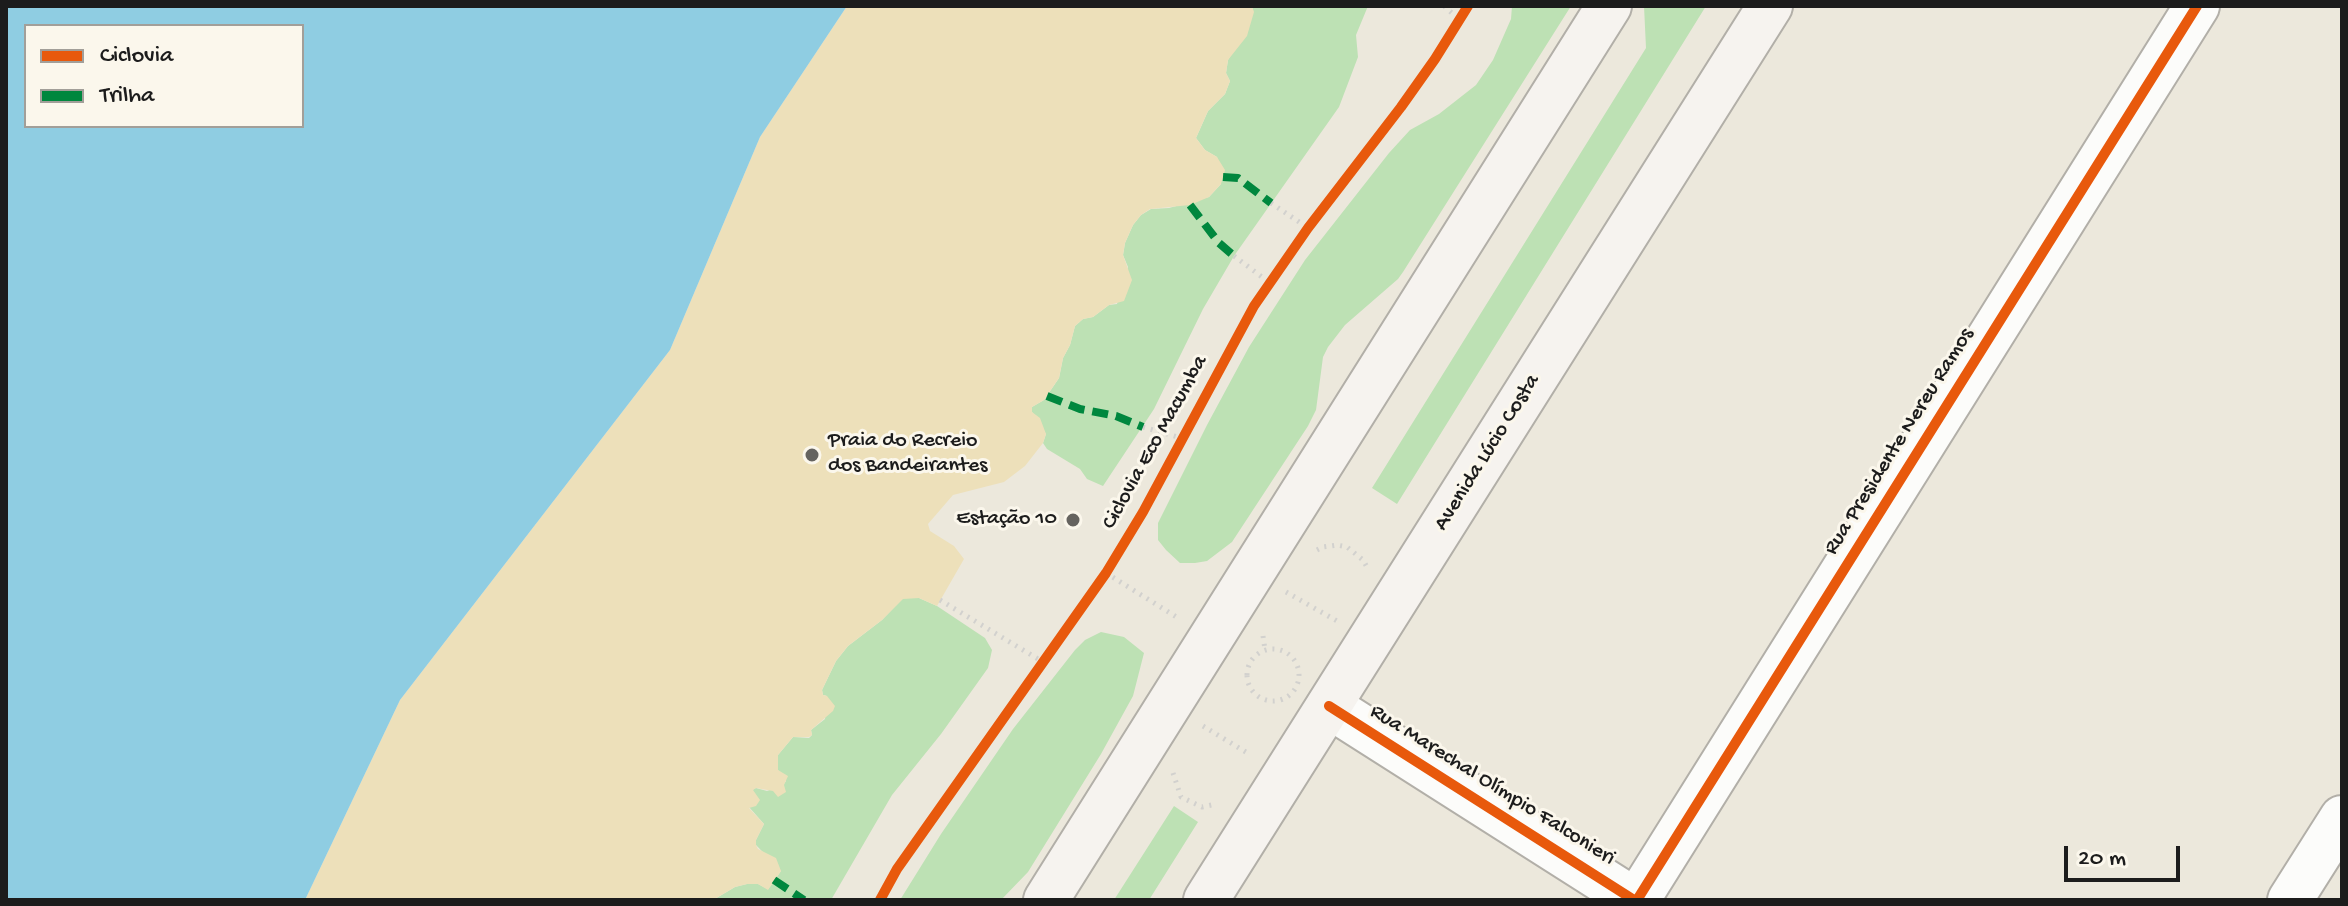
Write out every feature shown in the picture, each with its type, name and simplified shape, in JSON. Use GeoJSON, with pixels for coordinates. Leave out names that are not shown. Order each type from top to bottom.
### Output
{"type":"FeatureCollection","features":[{"type":"Feature","properties":{"kind":"main road"},"geometry":{"type":"LineString","coordinates":[[1046,900],[1176,724],[1609,6]]}},
{"type":"Feature","properties":{"kind":"main road","name":"Avenida Lúcio Costa"},"geometry":{"type":"LineString","coordinates":[[1206,900],[1770,6]]}},
{"type":"Feature","properties":{"kind":"street","name":"Rua Presidente Nereu Ramos"},"geometry":{"type":"LineString","coordinates":[[1636,900],[2197,6]]}},
{"type":"Feature","properties":{"kind":"street","name":"Rua Marechal Olímpio Falconieri"},"geometry":{"type":"LineString","coordinates":[[1329,706],[1636,900]]}},
{"type":"Feature","properties":{"kind":"street"},"geometry":{"type":"LineString","coordinates":[[2290,900],[2342,818]]}},
{"type":"Feature","properties":{"kind":"path"},"geometry":{"type":"LineString","coordinates":[[1444,6],[1462,17],[1452,34]]}},
{"type":"Feature","properties":{"kind":"path"},"geometry":{"type":"LineString","coordinates":[[1271,203],[1308,228]]}},
{"type":"Feature","properties":{"kind":"path"},"geometry":{"type":"LineString","coordinates":[[1300,239],[1317,216]]}},
{"type":"Feature","properties":{"kind":"path"},"geometry":{"type":"LineString","coordinates":[[1234,256],[1270,283]]}},
{"type":"Feature","properties":{"kind":"path"},"geometry":{"type":"LineString","coordinates":[[1262,295],[1278,272]]}},
{"type":"Feature","properties":{"kind":"path"},"geometry":{"type":"LineString","coordinates":[[1143,427],[1184,433]]}},
{"type":"Feature","properties":{"kind":"path"},"geometry":{"type":"LineString","coordinates":[[1315,552],[1337,545],[1347,547],[1363,560],[1386,616]]}},
{"type":"Feature","properties":{"kind":"path"},"geometry":{"type":"LineString","coordinates":[[1106,573],[1186,622]]}},
{"type":"Feature","properties":{"kind":"path"},"geometry":{"type":"LineString","coordinates":[[1288,593],[1295,582]]}},
{"type":"Feature","properties":{"kind":"path"},"geometry":{"type":"LineString","coordinates":[[940,600],[1043,662]]}},
{"type":"Feature","properties":{"kind":"path"},"geometry":{"type":"LineString","coordinates":[[1263,633],[1265,650]]}},
{"type":"Feature","properties":{"kind":"path"},"geometry":{"type":"LineString","coordinates":[[1034,675],[1052,649]]}},
{"type":"Feature","properties":{"kind":"path"},"geometry":{"type":"LineString","coordinates":[[1265,650],[1284,651],[1292,656],[1300,674],[1293,692],[1277,701],[1258,697],[1247,681],[1250,663],[1265,650]]}},
{"type":"Feature","properties":{"kind":"path"},"geometry":{"type":"LineString","coordinates":[[1277,701],[1278,709]]}},
{"type":"Feature","properties":{"kind":"path"},"geometry":{"type":"LineString","coordinates":[[1218,804],[1202,807],[1181,797],[1176,724],[1254,756]]}},
{"type":"Feature","properties":{"kind":"green space"},"geometry":{"type":"Polygon","coordinates":[[[1252,6],[1368,6],[1356,35],[1358,57],[1339,107],[1234,256],[1203,309],[1154,409],[1103,486],[1087,479],[1080,469],[1047,449],[1043,443],[1046,434],[1032,407],[1044,400],[1059,378],[1075,326],[1109,305],[1117,304],[1128,267],[1123,255],[1125,243],[1141,215],[1151,209],[1169,208],[1209,197],[1221,184],[1217,157],[1205,150],[1196,138],[1208,111],[1225,94],[1230,81],[1226,73],[1228,60],[1253,13],[1252,6]]]}},
{"type":"Feature","properties":{"kind":"green space"},"geometry":{"type":"Polygon","coordinates":[[[1512,6],[1571,6],[1403,272],[1345,325],[1328,347],[1323,357],[1316,410],[1232,542],[1207,561],[1180,563],[1158,540],[1158,523],[1249,347],[1305,260],[1389,153],[1410,130],[1439,114],[1476,85],[1493,60],[1511,19],[1512,6]]]}},
{"type":"Feature","properties":{"kind":"green space"},"geometry":{"type":"Polygon","coordinates":[[[1644,6],[1706,6],[1397,504],[1372,488],[1646,48],[1644,6]]]}},
{"type":"Feature","properties":{"kind":"green space"},"geometry":{"type":"Polygon","coordinates":[[[903,598],[919,598],[937,606],[985,638],[992,650],[988,668],[892,795],[831,900],[713,900],[747,884],[758,884],[768,889],[781,871],[756,845],[764,824],[749,807],[752,790],[767,791],[783,785],[786,781],[778,770],[778,755],[793,737],[809,738],[811,730],[825,719],[827,696],[823,695],[822,690],[836,661],[848,646],[882,620],[903,598]]]}},
{"type":"Feature","properties":{"kind":"green space"},"geometry":{"type":"Polygon","coordinates":[[[1101,632],[1124,637],[1144,653],[1133,696],[1028,872],[1001,900],[900,900],[1013,729],[1075,650],[1085,640],[1101,632]]]}},
{"type":"Feature","properties":{"kind":"green space"},"geometry":{"type":"Polygon","coordinates":[[[1174,806],[1198,822],[1149,900],[1114,900],[1174,806]]]}},
{"type":"Feature","properties":{"kind":"sand","name":"Praia do Recreio dos Bandeirantes"},"geometry":{"type":"Polygon","coordinates":[[[847,6],[1252,6],[1254,12],[1247,36],[1228,60],[1226,73],[1230,81],[1225,94],[1208,111],[1196,138],[1205,150],[1217,157],[1225,170],[1221,184],[1209,197],[1190,205],[1150,209],[1133,225],[1123,255],[1132,280],[1124,301],[1109,305],[1075,326],[1059,378],[1044,400],[1032,407],[1046,434],[1043,443],[1025,466],[1004,482],[953,495],[928,524],[930,531],[954,546],[964,559],[937,606],[919,598],[903,599],[848,646],[836,661],[822,690],[835,706],[833,711],[811,730],[812,735],[793,737],[778,755],[778,770],[788,776],[784,785],[786,792],[778,797],[773,791],[753,790],[760,800],[756,806],[749,808],[764,824],[756,845],[776,858],[781,871],[768,890],[758,884],[747,884],[713,900],[305,900],[400,700],[670,350],[760,137],[847,6]]]}},
{"type":"Feature","properties":{"kind":"water"},"geometry":{"type":"Polygon","coordinates":[[[6,6],[847,6],[760,137],[670,350],[400,700],[305,900],[6,900],[6,6]]]}},
{"type":"Feature","properties":{"kind":"marked path"},"geometry":{"type":"LineString","coordinates":[[1223,177],[1238,178],[1271,203]]}},
{"type":"Feature","properties":{"kind":"marked path"},"geometry":{"type":"LineString","coordinates":[[1190,205],[1219,243],[1234,256]]}},
{"type":"Feature","properties":{"kind":"marked path"},"geometry":{"type":"LineString","coordinates":[[1047,396],[1143,427]]}},
{"type":"Feature","properties":{"kind":"marked path"},"geometry":{"type":"LineString","coordinates":[[774,880],[804,900]]}},
{"type":"Feature","properties":{"kind":"cycle path","name":"Ciclovia Eco Macumba"},"geometry":{"type":"LineString","coordinates":[[880,900],[897,869],[1106,573],[1143,512],[1254,306],[1308,228],[1401,107],[1468,6]]}},
{"type":"Feature","properties":{"kind":"cycle path"},"geometry":{"type":"LineString","coordinates":[[1637,900],[2197,6]]}},
{"type":"Feature","properties":{"kind":"cycle path"},"geometry":{"type":"LineString","coordinates":[[1329,706],[1634,900]]}},
{"type":"Feature","properties":{"kind":"place","name":"Praia do Recreio dos Bandeirantes"},"geometry":{"type":"Point","coordinates":[812,455]}},
{"type":"Feature","properties":{"kind":"place","name":"Estação 10"},"geometry":{"type":"Point","coordinates":[1073,520]}}]}
